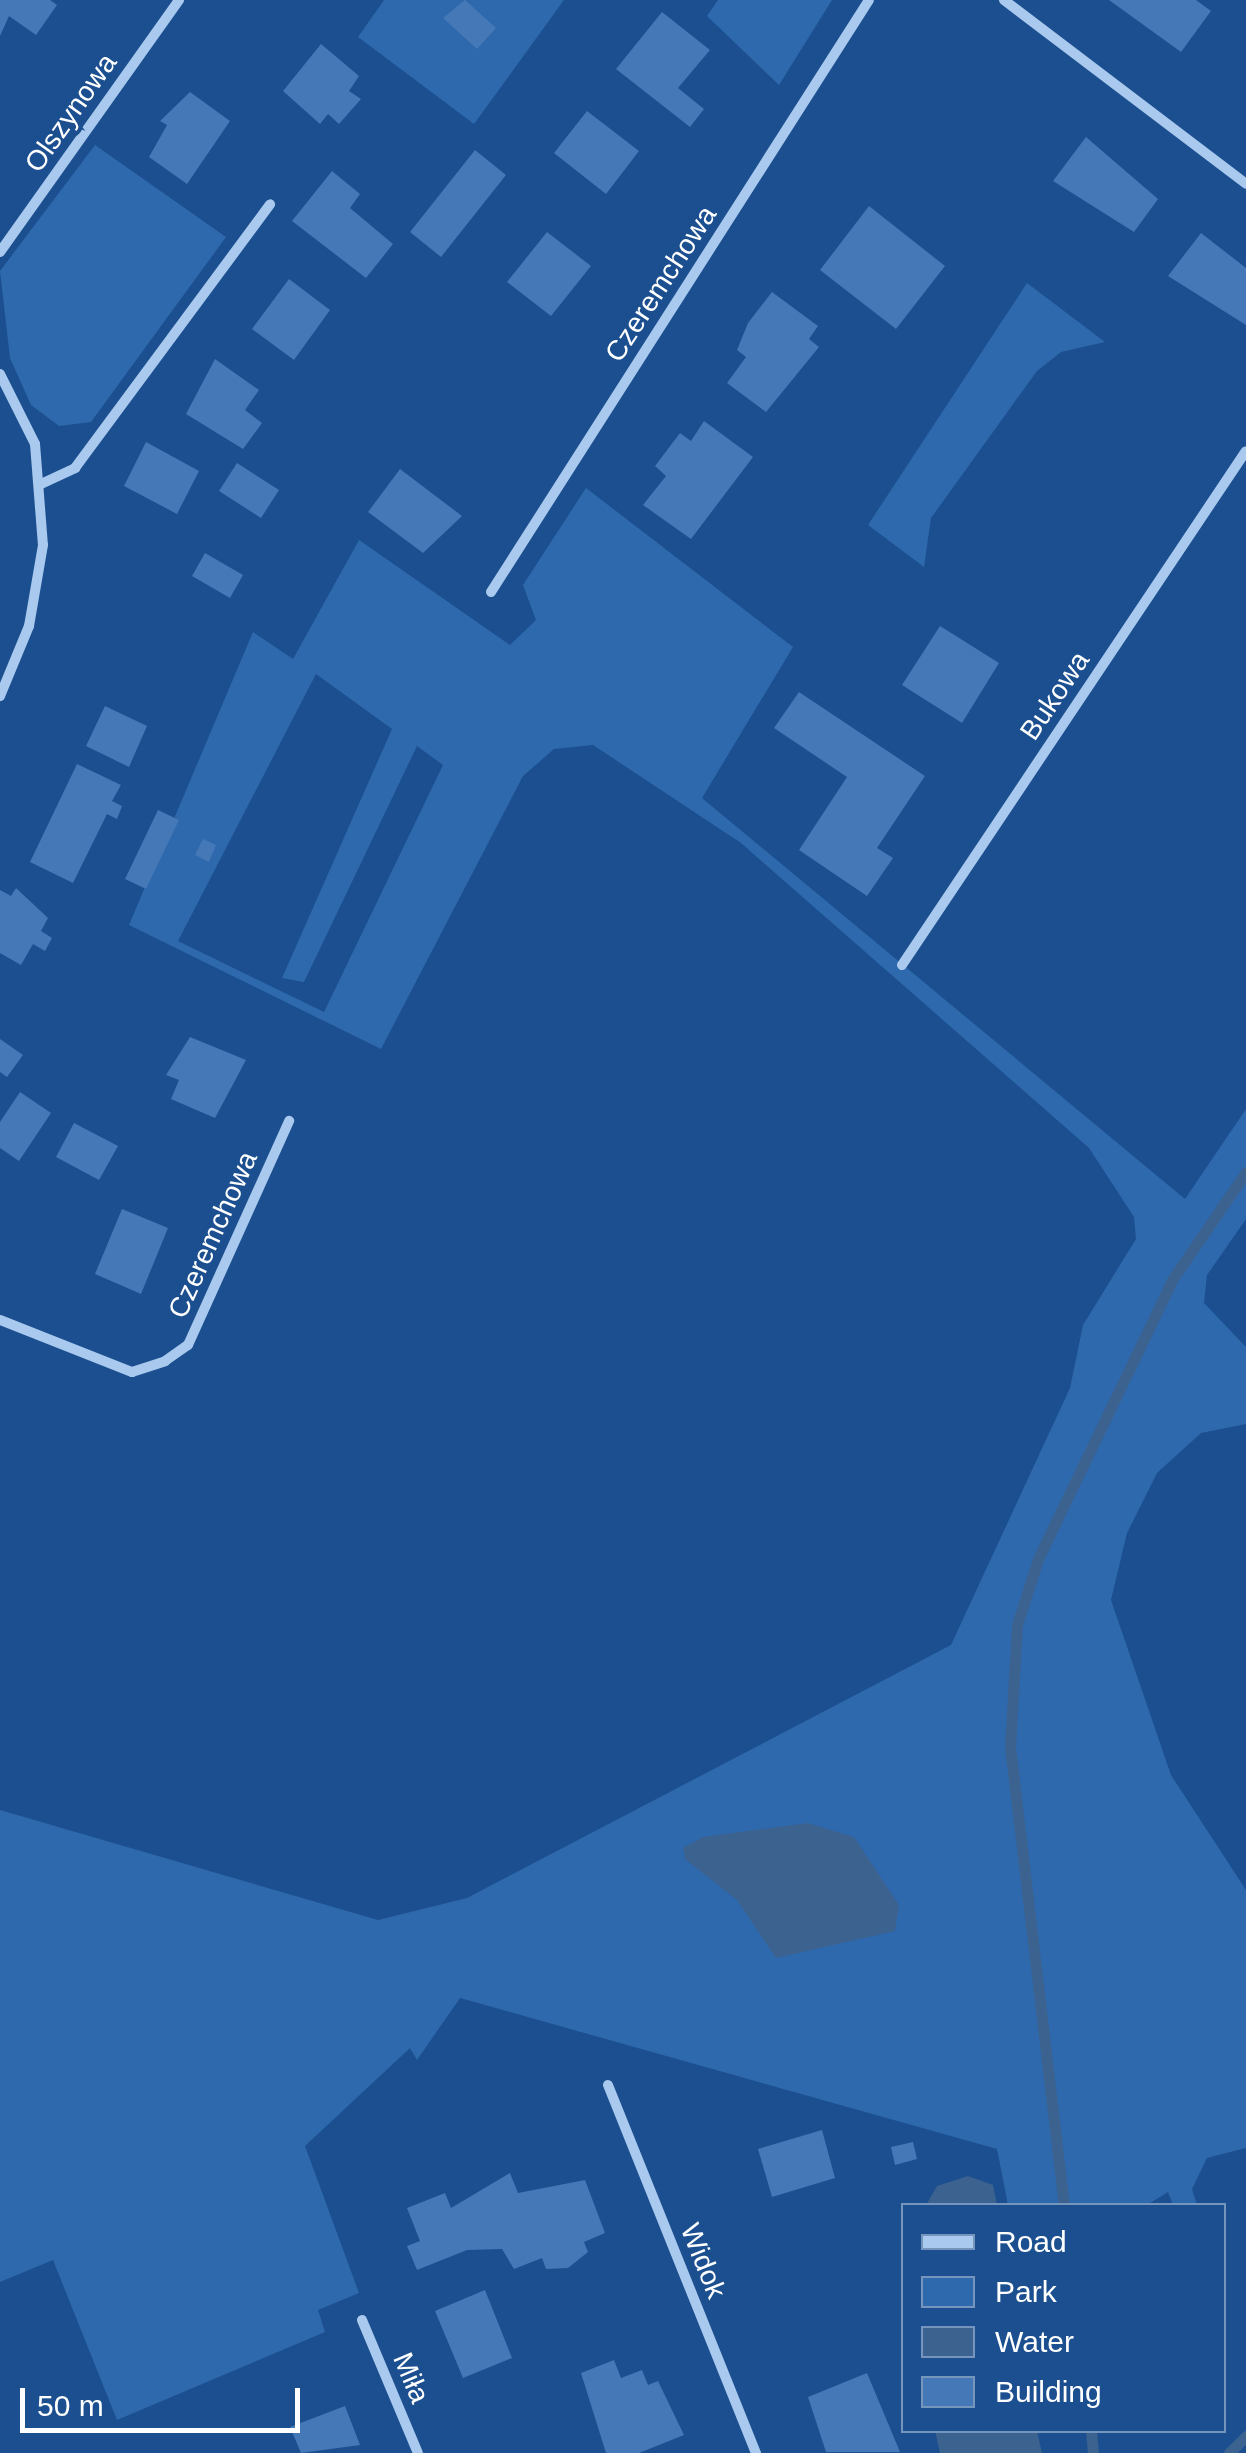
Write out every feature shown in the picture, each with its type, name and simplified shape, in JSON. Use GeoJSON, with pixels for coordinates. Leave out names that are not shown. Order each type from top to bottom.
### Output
{"type":"FeatureCollection","features":[{"type":"Feature","properties":{"kind":"street","name":"Olszynowa"},"geometry":{"type":"LineString","coordinates":[[0,252],[179,0]]}},
{"type":"Feature","properties":{"kind":"street","name":"Czeremchowa"},"geometry":{"type":"LineString","coordinates":[[491,592],[868,0]]}},
{"type":"Feature","properties":{"kind":"street"},"geometry":{"type":"LineString","coordinates":[[1004,0],[1246,184]]}},
{"type":"Feature","properties":{"kind":"street"},"geometry":{"type":"LineString","coordinates":[[40,484],[76,468],[270,204]]}},
{"type":"Feature","properties":{"kind":"street"},"geometry":{"type":"LineString","coordinates":[[0,374],[36,444],[40,484],[40,582],[0,696]]}},
{"type":"Feature","properties":{"kind":"street","name":"Bukowa"},"geometry":{"type":"LineString","coordinates":[[902,966],[1246,451]]}},
{"type":"Feature","properties":{"kind":"street","name":"Czeremchowa"},"geometry":{"type":"LineString","coordinates":[[0,1320],[132,1372],[166,1361],[188,1344],[288,1120]]}},
{"type":"Feature","properties":{"kind":"street","name":"Widok"},"geometry":{"type":"LineString","coordinates":[[608,2086],[756,2453]]}},
{"type":"Feature","properties":{"kind":"street","name":"Miła"},"geometry":{"type":"LineString","coordinates":[[362,2320],[418,2453]]}},
{"type":"Feature","properties":{"kind":"green space"},"geometry":{"type":"Polygon","coordinates":[[[384,0],[564,0],[474,124],[358,37],[384,0]]]}},
{"type":"Feature","properties":{"kind":"green space"},"geometry":{"type":"Polygon","coordinates":[[[718,0],[832,0],[779,85],[707,16],[718,0]]]}},
{"type":"Feature","properties":{"kind":"green space"},"geometry":{"type":"Polygon","coordinates":[[[95,145],[226,237],[91,422],[59,426],[31,405],[10,358],[0,271],[95,145]]]}},
{"type":"Feature","properties":{"kind":"green space"},"geometry":{"type":"Polygon","coordinates":[[[1027,283],[1105,342],[1061,352],[1037,371],[931,518],[924,567],[868,525],[1027,283]]]}},
{"type":"Feature","properties":{"kind":"green space"},"geometry":{"type":"Polygon","coordinates":[[[586,488],[793,647],[702,798],[1185,1199],[1246,1109],[1246,1219],[1207,1275],[1204,1303],[1246,1347],[1246,1424],[1201,1433],[1157,1473],[1127,1533],[1111,1600],[1171,1775],[1246,1890],[1246,2148],[1207,2158],[1192,2189],[1196,2203],[1172,2203],[1168,2192],[1150,2203],[1008,2203],[997,2149],[460,1998],[417,2060],[410,2048],[305,2146],[359,2293],[318,2310],[325,2332],[117,2420],[53,2260],[0,2282],[0,1810],[378,1920],[467,1898],[951,1645],[1070,1388],[1083,1325],[1136,1239],[1134,1217],[1089,1148],[741,843],[593,745],[554,749],[523,776],[381,1049],[129,925],[253,632],[293,659],[359,540],[510,645],[536,620],[523,585],[586,488]],[[316,674],[178,941],[324,1012],[443,765],[417,746],[304,982],[282,978],[392,729],[316,674]]]}},
{"type":"Feature","properties":{"kind":"water"},"geometry":{"type":"Polygon","coordinates":[[[808,1823],[854,1837],[899,1905],[895,1931],[776,1958],[737,1900],[685,1859],[683,1848],[703,1837],[808,1823]]]}},
{"type":"Feature","properties":{"kind":"water"},"geometry":{"type":"Polygon","coordinates":[[[968,2176],[993,2185],[997,2203],[927,2203],[937,2186],[968,2176]]]}},
{"type":"Feature","properties":{"kind":"water"},"geometry":{"type":"Polygon","coordinates":[[[935,2433],[1037,2433],[1042,2453],[940,2453],[935,2433]]]}},
{"type":"Feature","properties":{"kind":"building"},"geometry":{"type":"Polygon","coordinates":[[[0,0],[50,0],[57,5],[36,35],[9,16],[0,36],[0,0]]]}},
{"type":"Feature","properties":{"kind":"building"},"geometry":{"type":"Polygon","coordinates":[[[465,0],[496,28],[477,49],[443,18],[465,0]]]}},
{"type":"Feature","properties":{"kind":"building"},"geometry":{"type":"Polygon","coordinates":[[[1109,0],[1196,0],[1211,11],[1181,52],[1109,0]]]}},
{"type":"Feature","properties":{"kind":"building"},"geometry":{"type":"Polygon","coordinates":[[[662,12],[710,50],[678,88],[704,109],[690,127],[616,69],[662,12]]]}},
{"type":"Feature","properties":{"kind":"building"},"geometry":{"type":"Polygon","coordinates":[[[321,44],[359,76],[349,91],[361,99],[339,124],[328,114],[320,124],[283,91],[321,44]]]}},
{"type":"Feature","properties":{"kind":"building"},"geometry":{"type":"Polygon","coordinates":[[[190,92],[230,121],[187,184],[149,157],[167,125],[160,121],[190,92]]]}},
{"type":"Feature","properties":{"kind":"building"},"geometry":{"type":"Polygon","coordinates":[[[587,111],[639,151],[606,194],[554,153],[587,111]]]}},
{"type":"Feature","properties":{"kind":"building"},"geometry":{"type":"Polygon","coordinates":[[[1086,137],[1158,199],[1134,232],[1053,181],[1086,137]]]}},
{"type":"Feature","properties":{"kind":"building"},"geometry":{"type":"Polygon","coordinates":[[[475,150],[506,175],[441,257],[410,232],[475,150]]]}},
{"type":"Feature","properties":{"kind":"building"},"geometry":{"type":"Polygon","coordinates":[[[332,171],[360,194],[350,208],[393,244],[366,278],[292,221],[332,171]]]}},
{"type":"Feature","properties":{"kind":"building"},"geometry":{"type":"Polygon","coordinates":[[[869,206],[945,266],[896,329],[820,270],[869,206]]]}},
{"type":"Feature","properties":{"kind":"building"},"geometry":{"type":"Polygon","coordinates":[[[547,232],[591,266],[551,316],[507,282],[547,232]]]}},
{"type":"Feature","properties":{"kind":"building"},"geometry":{"type":"Polygon","coordinates":[[[1201,233],[1246,268],[1246,325],[1168,276],[1201,233]]]}},
{"type":"Feature","properties":{"kind":"building"},"geometry":{"type":"Polygon","coordinates":[[[289,279],[330,310],[294,360],[252,329],[289,279]]]}},
{"type":"Feature","properties":{"kind":"building"},"geometry":{"type":"Polygon","coordinates":[[[772,292],[818,326],[809,339],[819,347],[766,412],[727,383],[746,357],[737,350],[748,323],[772,292]]]}},
{"type":"Feature","properties":{"kind":"building"},"geometry":{"type":"Polygon","coordinates":[[[215,359],[259,390],[245,410],[262,423],[243,449],[186,414],[215,359]]]}},
{"type":"Feature","properties":{"kind":"building"},"geometry":{"type":"Polygon","coordinates":[[[704,421],[753,457],[691,539],[643,505],[666,476],[655,466],[680,433],[691,441],[704,421]]]}},
{"type":"Feature","properties":{"kind":"building"},"geometry":{"type":"Polygon","coordinates":[[[146,442],[199,471],[177,514],[124,486],[146,442]]]}},
{"type":"Feature","properties":{"kind":"building"},"geometry":{"type":"Polygon","coordinates":[[[237,463],[279,490],[261,518],[219,491],[237,463]]]}},
{"type":"Feature","properties":{"kind":"building"},"geometry":{"type":"Polygon","coordinates":[[[400,469],[462,516],[423,553],[368,512],[400,469]]]}},
{"type":"Feature","properties":{"kind":"building"},"geometry":{"type":"Polygon","coordinates":[[[205,553],[243,575],[230,598],[192,576],[205,553]]]}},
{"type":"Feature","properties":{"kind":"building"},"geometry":{"type":"Polygon","coordinates":[[[940,626],[999,663],[962,723],[902,685],[940,626]]]}},
{"type":"Feature","properties":{"kind":"building"},"geometry":{"type":"Polygon","coordinates":[[[799,692],[925,776],[877,848],[893,858],[867,896],[799,850],[847,777],[774,728],[799,692]]]}},
{"type":"Feature","properties":{"kind":"building"},"geometry":{"type":"Polygon","coordinates":[[[105,706],[147,726],[129,767],[86,746],[105,706]]]}},
{"type":"Feature","properties":{"kind":"building"},"geometry":{"type":"Polygon","coordinates":[[[77,764],[121,785],[112,801],[122,806],[117,819],[107,814],[73,883],[30,862],[77,764]]]}},
{"type":"Feature","properties":{"kind":"building"},"geometry":{"type":"Polygon","coordinates":[[[158,810],[179,820],[146,889],[125,879],[158,810]]]}},
{"type":"Feature","properties":{"kind":"building"},"geometry":{"type":"Polygon","coordinates":[[[203,839],[216,845],[209,862],[195,855],[203,839]]]}},
{"type":"Feature","properties":{"kind":"building"},"geometry":{"type":"Polygon","coordinates":[[[16,888],[48,918],[41,931],[52,938],[45,951],[33,944],[21,965],[0,953],[0,890],[11,896],[16,888]]]}},
{"type":"Feature","properties":{"kind":"building"},"geometry":{"type":"Polygon","coordinates":[[[190,1037],[246,1060],[215,1118],[171,1099],[179,1080],[166,1075],[190,1037]]]}},
{"type":"Feature","properties":{"kind":"building"},"geometry":{"type":"Polygon","coordinates":[[[0,1039],[23,1055],[7,1077],[0,1072],[0,1039]]]}},
{"type":"Feature","properties":{"kind":"building"},"geometry":{"type":"Polygon","coordinates":[[[20,1092],[51,1113],[19,1161],[0,1148],[0,1122],[20,1092]]]}},
{"type":"Feature","properties":{"kind":"building"},"geometry":{"type":"Polygon","coordinates":[[[74,1123],[118,1146],[99,1180],[56,1157],[74,1123]]]}},
{"type":"Feature","properties":{"kind":"building"},"geometry":{"type":"Polygon","coordinates":[[[122,1209],[168,1228],[141,1294],[95,1274],[122,1209]]]}},
{"type":"Feature","properties":{"kind":"building"},"geometry":{"type":"Polygon","coordinates":[[[822,2130],[835,2178],[772,2197],[758,2149],[822,2130]]]}},
{"type":"Feature","properties":{"kind":"building"},"geometry":{"type":"Polygon","coordinates":[[[913,2142],[917,2159],[895,2165],[891,2147],[913,2142]]]}},
{"type":"Feature","properties":{"kind":"building"},"geometry":{"type":"Polygon","coordinates":[[[510,2173],[518,2193],[585,2180],[605,2233],[584,2242],[588,2252],[568,2268],[546,2269],[542,2258],[514,2269],[502,2249],[467,2250],[417,2270],[407,2246],[420,2241],[407,2208],[445,2193],[451,2208],[510,2173]]]}},
{"type":"Feature","properties":{"kind":"building"},"geometry":{"type":"Polygon","coordinates":[[[485,2290],[512,2358],[463,2378],[435,2311],[485,2290]]]}},
{"type":"Feature","properties":{"kind":"building"},"geometry":{"type":"Polygon","coordinates":[[[614,2360],[621,2378],[642,2370],[648,2385],[658,2381],[684,2435],[639,2453],[606,2453],[581,2373],[614,2360]]]}},
{"type":"Feature","properties":{"kind":"building"},"geometry":{"type":"Polygon","coordinates":[[[867,2373],[900,2452],[826,2452],[808,2397],[867,2373]]]}},
{"type":"Feature","properties":{"kind":"building"},"geometry":{"type":"Polygon","coordinates":[[[345,2406],[360,2445],[301,2453],[290,2427],[345,2406]]]}},
{"type":"Feature","properties":{"kind":"waterway"},"geometry":{"type":"LineString","coordinates":[[1064,2203],[1010,1747],[1017,1625],[1038,1559],[1172,1280],[1246,1172]]}},
{"type":"Feature","properties":{"kind":"waterway"},"geometry":{"type":"LineString","coordinates":[[1091,2433],[1093,2453]]}},
{"type":"Feature","properties":{"kind":"waterway"},"geometry":{"type":"LineString","coordinates":[[1229,2453],[1246,2436]]}}]}
